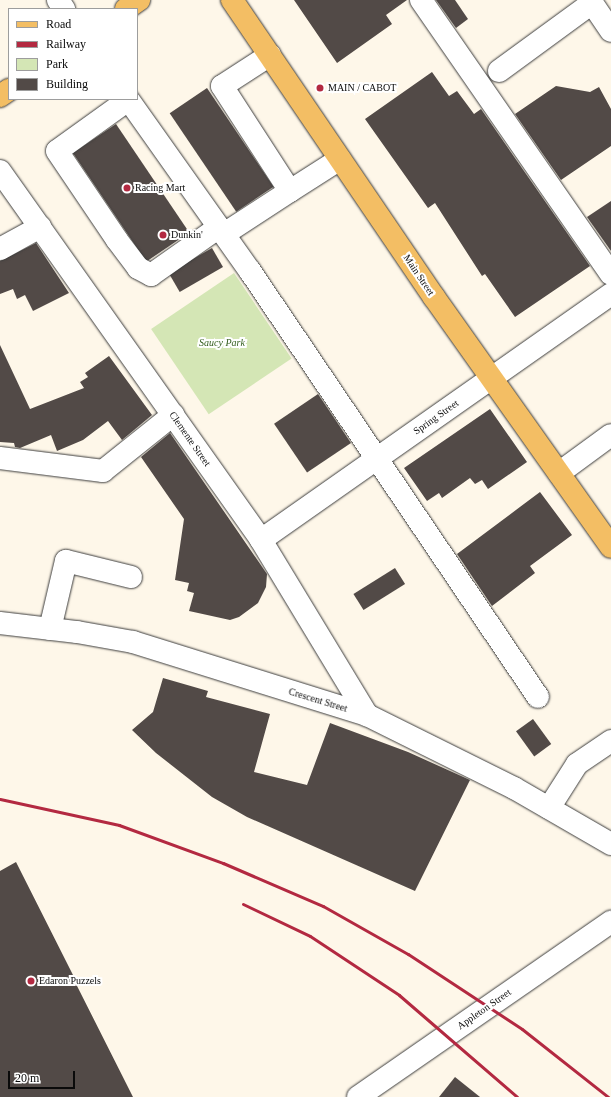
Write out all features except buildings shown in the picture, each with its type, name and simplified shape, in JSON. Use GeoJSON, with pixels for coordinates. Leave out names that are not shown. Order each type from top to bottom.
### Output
{"type":"FeatureCollection","features":[{"type":"Feature","properties":{"kind":"main road"},"geometry":{"type":"LineString","coordinates":[[127,8],[138,0]]}},
{"type":"Feature","properties":{"kind":"main road","name":"Main Street"},"geometry":{"type":"LineString","coordinates":[[232,0],[492,378],[611,546]]}},
{"type":"Feature","properties":{"kind":"street"},"geometry":{"type":"LineString","coordinates":[[421,0],[611,274]]}},
{"type":"Feature","properties":{"kind":"street"},"geometry":{"type":"LineString","coordinates":[[499,71],[591,1],[611,31]]}},
{"type":"Feature","properties":{"kind":"street"},"geometry":{"type":"LineString","coordinates":[[270,55],[222,86],[290,190]]}},
{"type":"Feature","properties":{"kind":"street"},"geometry":{"type":"LineString","coordinates":[[127,100],[57,151],[117,240],[138,268],[151,275],[221,230],[340,159]]}},
{"type":"Feature","properties":{"kind":"street"},"geometry":{"type":"LineString","coordinates":[[129,100],[221,230],[538,697]]}},
{"type":"Feature","properties":{"kind":"street","name":"Clemente Street"},"geometry":{"type":"LineString","coordinates":[[0,171],[261,540],[367,715]]}},
{"type":"Feature","properties":{"kind":"street"},"geometry":{"type":"LineString","coordinates":[[0,249],[40,227]]}},
{"type":"Feature","properties":{"kind":"street","name":"Spring Street"},"geometry":{"type":"LineString","coordinates":[[261,540],[611,294]]}},
{"type":"Feature","properties":{"kind":"street"},"geometry":{"type":"LineString","coordinates":[[0,458],[103,470],[173,415]]}},
{"type":"Feature","properties":{"kind":"street"},"geometry":{"type":"LineString","coordinates":[[559,474],[611,435]]}},
{"type":"Feature","properties":{"kind":"street"},"geometry":{"type":"LineString","coordinates":[[50,628],[66,561],[131,577]]}},
{"type":"Feature","properties":{"kind":"street","name":"Crescent Street"},"geometry":{"type":"LineString","coordinates":[[0,623],[50,628],[133,642],[367,715],[451,756],[549,808],[611,844]]}},
{"type":"Feature","properties":{"kind":"street"},"geometry":{"type":"LineString","coordinates":[[549,808],[577,764],[611,742]]}},
{"type":"Feature","properties":{"kind":"street","name":"Appleton Street"},"geometry":{"type":"LineString","coordinates":[[358,1097],[611,922]]}},
{"type":"Feature","properties":{"kind":"green space","name":"Saucy Park"},"geometry":{"type":"Polygon","coordinates":[[[234,273],[292,358],[209,414],[151,329],[234,273]]]}},
{"type":"Feature","properties":{"kind":"railway"},"geometry":{"type":"LineString","coordinates":[[0,799],[119,825],[223,863],[323,906],[408,954],[522,1029],[608,1097]]}},
{"type":"Feature","properties":{"kind":"railway"},"geometry":{"type":"LineString","coordinates":[[243,904],[310,936],[399,995],[517,1097]]}},
{"type":"Feature","properties":{"kind":"place","name":"MAIN / CABOT"},"geometry":{"type":"Point","coordinates":[320,88]}},
{"type":"Feature","properties":{"kind":"place","name":"Racing Mart"},"geometry":{"type":"Point","coordinates":[127,188]}},
{"type":"Feature","properties":{"kind":"place","name":"Dunkin'"},"geometry":{"type":"Point","coordinates":[163,235]}},
{"type":"Feature","properties":{"kind":"place","name":"Edaron Puzzels"},"geometry":{"type":"Point","coordinates":[31,981]}}]}
